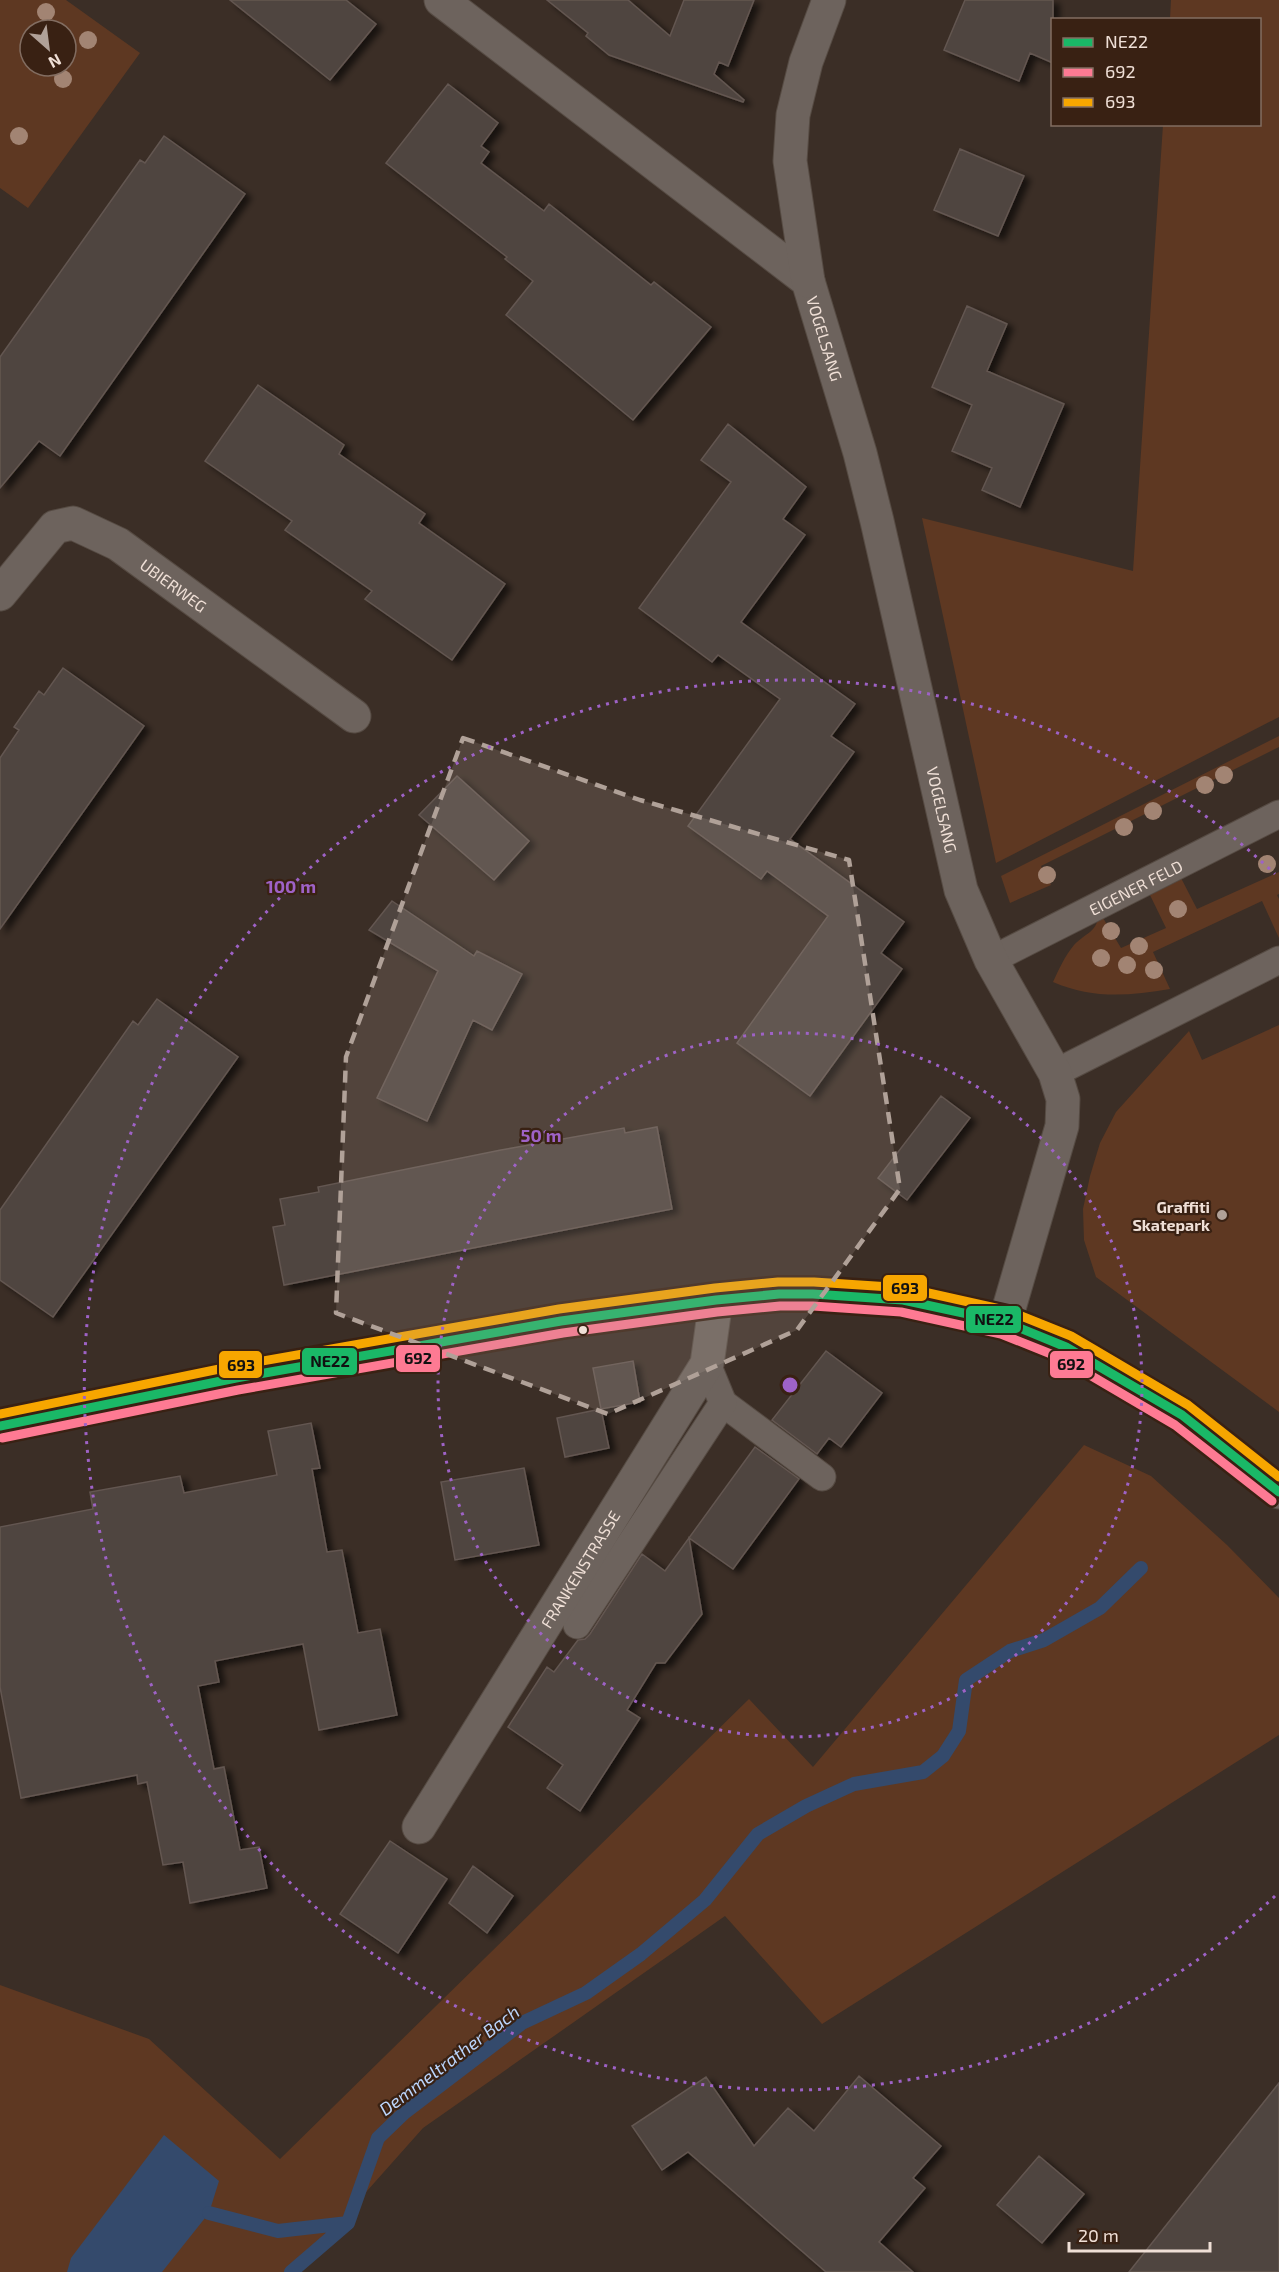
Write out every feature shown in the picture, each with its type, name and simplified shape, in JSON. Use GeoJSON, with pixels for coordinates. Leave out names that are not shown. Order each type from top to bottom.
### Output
{"type":"FeatureCollection","features":[{"type":"Feature","properties":{"kind":"street","name":"VOGELSANG"},"geometry":{"type":"LineString","coordinates":[[441,0],[808,280]]}},
{"type":"Feature","properties":{"kind":"street","name":"VOGELSANG"},"geometry":{"type":"LineString","coordinates":[[829,0],[806,62],[793,116],[790,161],[808,280],[874,510],[961,890],[991,960],[1055,1073],[1063,1099],[1062,1126],[1005,1322]]}},
{"type":"Feature","properties":{"kind":"street","name":"UBIERWEG"},"geometry":{"type":"LineString","coordinates":[[0,594],[55,528],[73,523],[118,544],[354,716]]}},
{"type":"Feature","properties":{"kind":"street"},"geometry":{"type":"LineString","coordinates":[[0,1426],[248,1376],[561,1321],[716,1300],[779,1294],[813,1294],[903,1300],[1005,1322],[1066,1347],[1182,1415],[1279,1492]]}},
{"type":"Feature","properties":{"kind":"street","name":"FRANKENSTRASSE"},"geometry":{"type":"LineString","coordinates":[[418,1827],[707,1364],[716,1300]]}},
{"type":"Feature","properties":{"kind":"lane","name":"EIGENER FELD"},"geometry":{"type":"LineString","coordinates":[[991,960],[1279,814]]}},
{"type":"Feature","properties":{"kind":"lane"},"geometry":{"type":"LineString","coordinates":[[1055,1073],[1279,960]]}},
{"type":"Feature","properties":{"kind":"lane"},"geometry":{"type":"LineString","coordinates":[[707,1364],[723,1402],[822,1477]]}},
{"type":"Feature","properties":{"kind":"lane"},"geometry":{"type":"LineString","coordinates":[[577,1625],[723,1402]]}},
{"type":"Feature","properties":{"kind":"highlighted area"},"geometry":{"type":"Polygon","coordinates":[[[463,738],[640,800],[849,860],[900,1189],[797,1330],[608,1414],[336,1313],[346,1057],[463,738]]]}},
{"type":"Feature","properties":{"kind":"shaded area"},"geometry":{"type":"Polygon","coordinates":[[[0,0],[66,0],[140,53],[28,208],[0,188],[0,0]]]}},
{"type":"Feature","properties":{"kind":"shaded area"},"geometry":{"type":"Polygon","coordinates":[[[1171,0],[1279,0],[1279,717],[996,863],[922,518],[1133,571],[1163,126],[1261,126],[1261,18],[1170,18],[1171,0]]]}},
{"type":"Feature","properties":{"kind":"shaded area"},"geometry":{"type":"Polygon","coordinates":[[[1279,736],[1279,747],[1041,866],[1051,885],[1010,903],[1001,876],[1279,736]]]}},
{"type":"Feature","properties":{"kind":"shaded area"},"geometry":{"type":"Polygon","coordinates":[[[1279,872],[1279,894],[1277,895],[1279,899],[1279,938],[1262,901],[1153,952],[1170,989],[1110,995],[1082,991],[1053,982],[1074,945],[1093,929],[1100,913],[1121,948],[1166,928],[1149,893],[1181,878],[1197,909],[1279,872]]]}},
{"type":"Feature","properties":{"kind":"shaded area"},"geometry":{"type":"Polygon","coordinates":[[[1279,1025],[1279,1412],[1096,1277],[1084,1240],[1083,1209],[1100,1143],[1116,1112],[1189,1031],[1202,1060],[1279,1025]]]}},
{"type":"Feature","properties":{"kind":"shaded area"},"geometry":{"type":"Polygon","coordinates":[[[1084,1445],[1151,1476],[1227,1545],[1279,1598],[1279,1735],[822,2024],[725,1916],[423,2128],[295,2272],[0,2272],[0,1985],[149,2039],[280,2159],[749,1699],[813,1767],[1084,1445]]]}},
{"type":"Feature","properties":{"kind":"water"},"geometry":{"type":"Polygon","coordinates":[[[164,2135],[219,2181],[209,2213],[162,2272],[67,2272],[71,2258],[164,2135]]]}},
{"type":"Feature","properties":{"kind":"building"},"geometry":{"type":"Polygon","coordinates":[[[230,0],[346,0],[376,24],[330,80],[230,0]]]}},
{"type":"Feature","properties":{"kind":"building"},"geometry":{"type":"Polygon","coordinates":[[[547,0],[628,0],[670,36],[684,0],[754,0],[728,66],[719,62],[714,74],[744,100],[743,102],[609,55],[586,36],[588,33],[547,0]]]}},
{"type":"Feature","properties":{"kind":"building"},"geometry":{"type":"Polygon","coordinates":[[[965,0],[1053,0],[1051,62],[1030,53],[1019,81],[944,50],[965,0]]]}},
{"type":"Feature","properties":{"kind":"building"},"geometry":{"type":"Polygon","coordinates":[[[448,84],[498,123],[481,146],[489,152],[481,163],[544,211],[549,204],[651,285],[654,282],[711,327],[633,420],[506,315],[533,281],[505,259],[507,257],[386,163],[448,84]]]}},
{"type":"Feature","properties":{"kind":"building"},"geometry":{"type":"Polygon","coordinates":[[[164,136],[245,194],[60,456],[39,441],[0,488],[0,357],[140,160],[145,163],[164,136]]]}},
{"type":"Feature","properties":{"kind":"building"},"geometry":{"type":"Polygon","coordinates":[[[960,149],[1024,176],[998,236],[934,210],[960,149]]]}},
{"type":"Feature","properties":{"kind":"building"},"geometry":{"type":"Polygon","coordinates":[[[967,306],[1007,324],[987,371],[1064,404],[1020,507],[982,490],[992,468],[952,451],[972,405],[932,387],[967,306]]]}},
{"type":"Feature","properties":{"kind":"building"},"geometry":{"type":"Polygon","coordinates":[[[258,385],[344,445],[339,454],[425,514],[419,523],[505,584],[452,660],[365,599],[372,591],[285,530],[292,521],[205,461],[258,385]]]}},
{"type":"Feature","properties":{"kind":"building"},"geometry":{"type":"Polygon","coordinates":[[[728,424],[806,487],[783,519],[805,535],[741,622],[855,704],[831,736],[854,752],[790,839],[904,922],[881,953],[902,969],[810,1096],[737,1043],[828,916],[767,871],[761,879],[688,826],[780,699],[718,655],[712,662],[639,608],[731,482],[701,460],[728,424]]]}},
{"type":"Feature","properties":{"kind":"building"},"geometry":{"type":"Polygon","coordinates":[[[63,668],[144,726],[0,929],[0,758],[19,730],[14,727],[39,691],[44,695],[63,668]]]}},
{"type":"Feature","properties":{"kind":"building"},"geometry":{"type":"Polygon","coordinates":[[[457,776],[529,841],[494,880],[419,815],[457,776]]]}},
{"type":"Feature","properties":{"kind":"building"},"geometry":{"type":"Polygon","coordinates":[[[392,901],[474,956],[477,951],[522,974],[492,1030],[473,1020],[427,1121],[377,1098],[438,971],[369,930],[392,901]]]}},
{"type":"Feature","properties":{"kind":"building"},"geometry":{"type":"Polygon","coordinates":[[[157,999],[238,1057],[53,1317],[0,1280],[0,1210],[133,1021],[138,1025],[157,999]]]}},
{"type":"Feature","properties":{"kind":"building"},"geometry":{"type":"Polygon","coordinates":[[[941,1096],[970,1118],[907,1200],[878,1178],[941,1096]]]}},
{"type":"Feature","properties":{"kind":"building"},"geometry":{"type":"Polygon","coordinates":[[[657,1127],[672,1209],[284,1285],[273,1227],[285,1225],[280,1199],[319,1192],[318,1187],[501,1150],[624,1128],[625,1133],[657,1127]]]}},
{"type":"Feature","properties":{"kind":"building"},"geometry":{"type":"Polygon","coordinates":[[[826,1351],[882,1393],[841,1447],[829,1438],[817,1454],[772,1420],[826,1351]]]}},
{"type":"Feature","properties":{"kind":"building"},"geometry":{"type":"Polygon","coordinates":[[[633,1361],[640,1402],[601,1409],[593,1368],[633,1361]]]}},
{"type":"Feature","properties":{"kind":"building"},"geometry":{"type":"Polygon","coordinates":[[[601,1409],[609,1448],[565,1457],[557,1418],[601,1409]]]}},
{"type":"Feature","properties":{"kind":"building"},"geometry":{"type":"Polygon","coordinates":[[[311,1423],[320,1468],[312,1469],[327,1552],[342,1550],[358,1633],[380,1629],[397,1715],[319,1730],[303,1644],[215,1661],[219,1682],[198,1686],[214,1769],[224,1767],[240,1850],[259,1847],[267,1888],[190,1903],[183,1862],[163,1865],[147,1782],[138,1784],[137,1775],[21,1798],[0,1687],[0,1527],[93,1509],[90,1492],[180,1476],[184,1493],[277,1475],[268,1431],[311,1423]]]}},
{"type":"Feature","properties":{"kind":"building"},"geometry":{"type":"Polygon","coordinates":[[[755,1447],[799,1479],[733,1569],[689,1538],[702,1614],[665,1663],[656,1663],[627,1710],[640,1718],[580,1811],[547,1788],[563,1765],[508,1727],[547,1667],[554,1672],[578,1640],[585,1639],[590,1634],[642,1554],[665,1571],[755,1447]]]}},
{"type":"Feature","properties":{"kind":"building"},"geometry":{"type":"Polygon","coordinates":[[[524,1468],[539,1545],[455,1560],[441,1482],[524,1468]]]}},
{"type":"Feature","properties":{"kind":"building"},"geometry":{"type":"Polygon","coordinates":[[[390,1841],[447,1879],[398,1953],[340,1914],[390,1841]]]}},
{"type":"Feature","properties":{"kind":"building"},"geometry":{"type":"Polygon","coordinates":[[[473,1866],[513,1896],[487,1933],[449,1903],[473,1866]]]}},
{"type":"Feature","properties":{"kind":"building"},"geometry":{"type":"Polygon","coordinates":[[[859,2076],[941,2146],[913,2178],[925,2188],[879,2242],[913,2272],[826,2272],[688,2152],[662,2170],[632,2126],[706,2077],[754,2146],[788,2108],[814,2131],[859,2076]]]}},
{"type":"Feature","properties":{"kind":"building"},"geometry":{"type":"Polygon","coordinates":[[[1279,2083],[1279,2272],[1129,2272],[1279,2083]]]}},
{"type":"Feature","properties":{"kind":"building"},"geometry":{"type":"Polygon","coordinates":[[[1039,2156],[1084,2194],[1042,2243],[997,2205],[1039,2156]]]}},
{"type":"Feature","properties":{"kind":"waterway","name":"Demmeltrather Bach"},"geometry":{"type":"LineString","coordinates":[[291,2272],[348,2223],[378,2138],[404,2113],[522,2023],[586,1993],[641,1954],[705,1900],[758,1834],[806,1806],[854,1784],[923,1772],[943,1756],[959,1731],[966,1680],[1010,1651],[1044,1640],[1100,1608],[1141,1568]]}},
{"type":"Feature","properties":{"kind":"waterway"},"geometry":{"type":"LineString","coordinates":[[209,2213],[278,2231],[348,2223]]}},
{"type":"Feature","properties":{"kind":"transit line","name":"693"},"geometry":{"type":"LineString","coordinates":[[0,1414],[234,1366],[559,1309],[715,1288],[778,1282],[814,1282],[906,1288],[1009,1311],[1071,1336],[1188,1405],[1279,1477]]}},
{"type":"Feature","properties":{"kind":"transit line","name":"NE22"},"geometry":{"type":"LineString","coordinates":[[0,1426],[236,1378],[561,1321],[716,1300],[779,1294],[813,1294],[903,1300],[1005,1322],[1066,1347],[1182,1415],[1279,1492]]}},
{"type":"Feature","properties":{"kind":"transit line","name":"692"},"geometry":{"type":"LineString","coordinates":[[2,1438],[238,1390],[563,1333],[717,1312],[780,1306],[813,1306],[901,1312],[1001,1334],[1061,1358],[1175,1425],[1272,1501]]}},
{"type":"Feature","properties":{"kind":"place","name":"Graffiti Skatepark"},"geometry":{"type":"Point","coordinates":[1222,1215]}}]}
